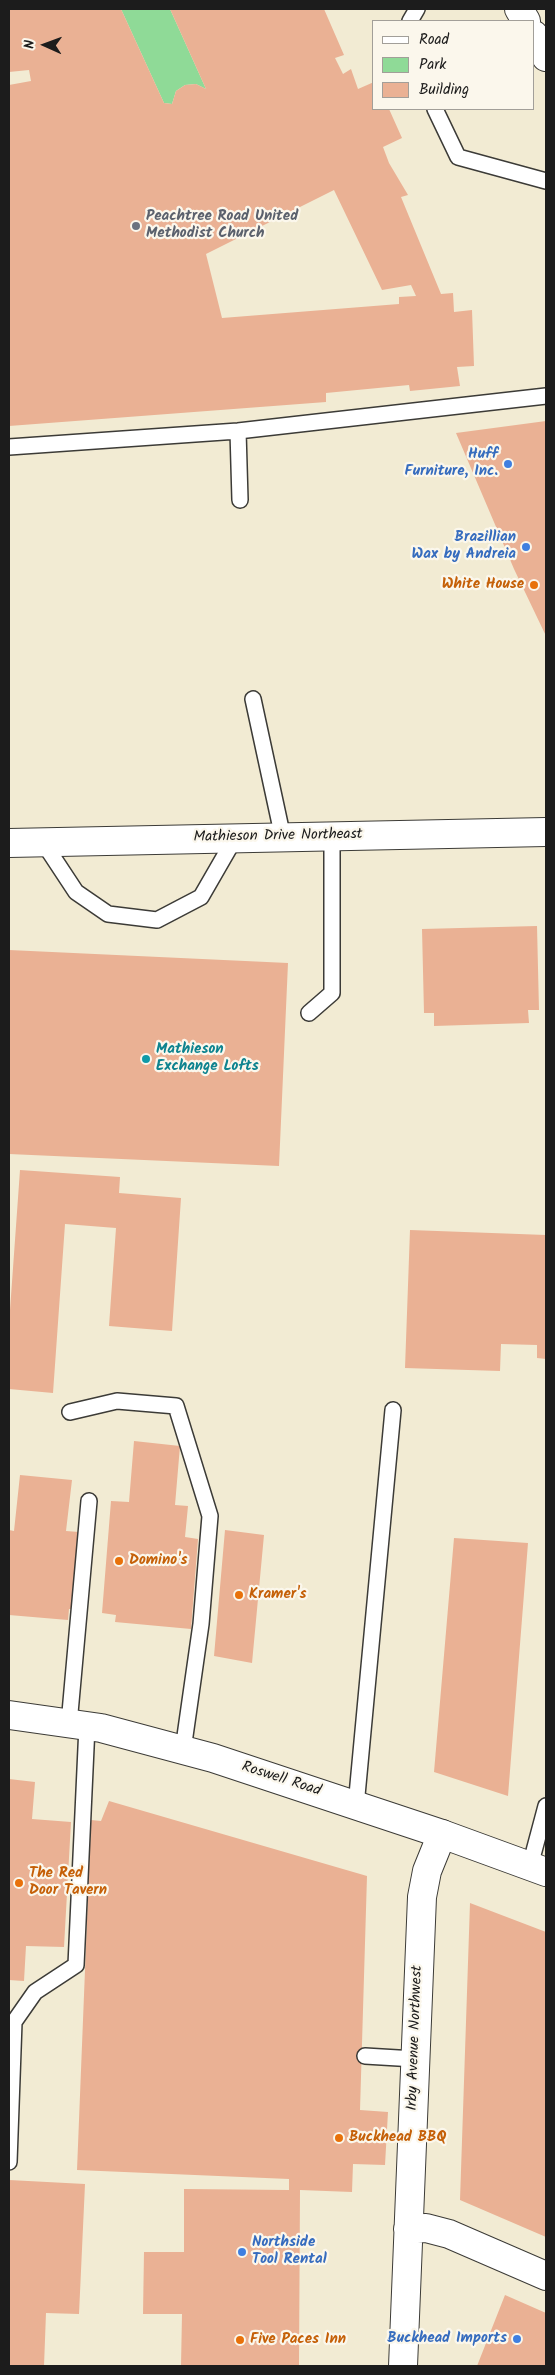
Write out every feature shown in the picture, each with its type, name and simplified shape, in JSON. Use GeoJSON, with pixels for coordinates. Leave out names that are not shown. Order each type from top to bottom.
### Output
{"type":"FeatureCollection","features":[{"type":"Feature","properties":{"kind":"main road"},"geometry":{"type":"LineString","coordinates":[[519,9],[525,20]]}},
{"type":"Feature","properties":{"kind":"main road"},"geometry":{"type":"LineString","coordinates":[[535,37],[546,57]]}},
{"type":"Feature","properties":{"kind":"main road","name":"Mathieson Drive Northeast"},"geometry":{"type":"LineString","coordinates":[[9,843],[546,832]]}},
{"type":"Feature","properties":{"kind":"main road","name":"Roswell Road"},"geometry":{"type":"LineString","coordinates":[[9,1715],[78,1725],[183,1750],[442,1834],[538,1869]]}},
{"type":"Feature","properties":{"kind":"main road","name":"Irby Avenue Northwest"},"geometry":{"type":"LineString","coordinates":[[403,2366],[422,1897],[427,1871],[442,1834]]}},
{"type":"Feature","properties":{"kind":"main road"},"geometry":{"type":"LineString","coordinates":[[408,2229],[426,2228],[449,2234],[546,2276]]}},
{"type":"Feature","properties":{"kind":"lane"},"geometry":{"type":"LineString","coordinates":[[411,20],[417,9]]}},
{"type":"Feature","properties":{"kind":"lane"},"geometry":{"type":"LineString","coordinates":[[435,110],[458,157],[546,181]]}},
{"type":"Feature","properties":{"kind":"lane"},"geometry":{"type":"LineString","coordinates":[[9,447],[238,431],[546,396]]}},
{"type":"Feature","properties":{"kind":"lane"},"geometry":{"type":"LineString","coordinates":[[238,431],[240,500]]}},
{"type":"Feature","properties":{"kind":"lane"},"geometry":{"type":"LineString","coordinates":[[253,699],[283,838]]}},
{"type":"Feature","properties":{"kind":"lane"},"geometry":{"type":"LineString","coordinates":[[309,1013],[332,993],[332,836]]}},
{"type":"Feature","properties":{"kind":"lane"},"geometry":{"type":"LineString","coordinates":[[42,842],[76,892],[108,914],[157,920],[202,897],[234,838]]}},
{"type":"Feature","properties":{"kind":"lane"},"geometry":{"type":"LineString","coordinates":[[70,1412],[117,1401],[176,1406],[210,1516],[201,1624],[183,1750]]}},
{"type":"Feature","properties":{"kind":"lane"},"geometry":{"type":"LineString","coordinates":[[356,1806],[393,1410]]}},
{"type":"Feature","properties":{"kind":"lane"},"geometry":{"type":"LineString","coordinates":[[9,2162],[14,2022],[34,1992],[76,1965],[78,1725],[88,1501]]}},
{"type":"Feature","properties":{"kind":"lane"},"geometry":{"type":"LineString","coordinates":[[538,1869],[546,1806]]}},
{"type":"Feature","properties":{"kind":"lane"},"geometry":{"type":"LineString","coordinates":[[365,2056],[415,2059]]}},
{"type":"Feature","properties":{"kind":"green space"},"geometry":{"type":"Polygon","coordinates":[[[121,9],[170,9],[206,89],[196,84],[185,85],[176,91],[172,104],[164,103],[121,9]]]}},
{"type":"Feature","properties":{"kind":"building","name":"Peachtree Road United Methodist Church"},"geometry":{"type":"Polygon","coordinates":[[[9,9],[121,9],[164,103],[172,104],[176,91],[185,85],[196,84],[206,89],[170,9],[324,9],[344,55],[335,58],[343,74],[351,69],[358,89],[372,83],[372,110],[389,110],[402,138],[383,147],[389,163],[408,195],[401,197],[441,294],[453,293],[454,312],[472,310],[474,366],[457,367],[460,386],[410,391],[409,385],[326,393],[326,402],[9,426],[9,85],[31,81],[29,70],[9,72],[9,9]],[[334,190],[206,254],[222,318],[399,304],[399,297],[416,296],[411,285],[382,290],[334,190]]]}},
{"type":"Feature","properties":{"kind":"building"},"geometry":{"type":"Polygon","coordinates":[[[546,421],[546,636],[514,569],[456,433],[546,421]]]}},
{"type":"Feature","properties":{"kind":"building"},"geometry":{"type":"Polygon","coordinates":[[[537,926],[539,1010],[528,1010],[529,1023],[434,1026],[434,1013],[424,1013],[422,929],[537,926]]]}},
{"type":"Feature","properties":{"kind":"building","name":"Mathieson Exchange Lofts"},"geometry":{"type":"Polygon","coordinates":[[[9,950],[288,963],[279,1166],[9,1154],[9,950]]]}},
{"type":"Feature","properties":{"kind":"building"},"geometry":{"type":"Polygon","coordinates":[[[20,1170],[120,1177],[119,1193],[181,1198],[172,1331],[109,1326],[116,1228],[65,1224],[53,1393],[9,1389],[9,1324],[20,1170]]]}},
{"type":"Feature","properties":{"kind":"building"},"geometry":{"type":"Polygon","coordinates":[[[410,1230],[546,1235],[546,1359],[537,1358],[537,1345],[501,1344],[500,1371],[405,1368],[410,1230]]]}},
{"type":"Feature","properties":{"kind":"building"},"geometry":{"type":"Polygon","coordinates":[[[134,1441],[180,1446],[175,1505],[188,1506],[185,1537],[198,1539],[191,1629],[115,1622],[116,1615],[102,1613],[111,1501],[129,1502],[134,1441]]]}},
{"type":"Feature","properties":{"kind":"building"},"geometry":{"type":"Polygon","coordinates":[[[20,1475],[72,1480],[66,1531],[79,1532],[72,1609],[69,1609],[68,1620],[9,1615],[9,1530],[14,1531],[20,1475]]]}},
{"type":"Feature","properties":{"kind":"building","name":"Kramer's"},"geometry":{"type":"Polygon","coordinates":[[[225,1530],[264,1535],[252,1663],[214,1656],[225,1530]]]}},
{"type":"Feature","properties":{"kind":"building"},"geometry":{"type":"Polygon","coordinates":[[[454,1538],[528,1543],[508,1796],[434,1772],[454,1538]]]}},
{"type":"Feature","properties":{"kind":"building"},"geometry":{"type":"Polygon","coordinates":[[[9,1779],[35,1782],[32,1819],[71,1822],[64,1947],[26,1946],[24,1981],[9,1980],[9,1779]]]}},
{"type":"Feature","properties":{"kind":"building"},"geometry":{"type":"Polygon","coordinates":[[[109,1801],[367,1876],[360,2110],[388,2112],[385,2165],[353,2164],[352,2192],[300,2190],[299,2366],[181,2366],[182,2314],[143,2314],[144,2252],[184,2252],[184,2189],[289,2190],[289,2179],[77,2170],[91,1820],[101,1821],[109,1801]]]}},
{"type":"Feature","properties":{"kind":"building"},"geometry":{"type":"Polygon","coordinates":[[[470,1903],[546,1932],[546,2237],[460,2200],[470,1903]]]}},
{"type":"Feature","properties":{"kind":"building"},"geometry":{"type":"Polygon","coordinates":[[[9,2180],[85,2184],[79,2314],[46,2313],[44,2366],[9,2366],[9,2180]]]}},
{"type":"Feature","properties":{"kind":"building","name":"Buckhead Imports"},"geometry":{"type":"Polygon","coordinates":[[[505,2295],[546,2313],[546,2366],[477,2366],[505,2295]]]}},
{"type":"Feature","properties":{"kind":"place","name":"Peachtree Road United Methodist Church"},"geometry":{"type":"Point","coordinates":[136,226]}},
{"type":"Feature","properties":{"kind":"place","name":"Huff Furniture, Inc."},"geometry":{"type":"Point","coordinates":[508,464]}},
{"type":"Feature","properties":{"kind":"place","name":"Brazillian Wax by Andreia"},"geometry":{"type":"Point","coordinates":[526,547]}},
{"type":"Feature","properties":{"kind":"place","name":"White House"},"geometry":{"type":"Point","coordinates":[534,585]}},
{"type":"Feature","properties":{"kind":"place","name":"Mathieson Exchange Lofts"},"geometry":{"type":"Point","coordinates":[146,1059]}},
{"type":"Feature","properties":{"kind":"place","name":"Domino's"},"geometry":{"type":"Point","coordinates":[119,1561]}},
{"type":"Feature","properties":{"kind":"place","name":"Kramer's"},"geometry":{"type":"Point","coordinates":[239,1595]}},
{"type":"Feature","properties":{"kind":"place","name":"The Red Door Tavern"},"geometry":{"type":"Point","coordinates":[19,1883]}},
{"type":"Feature","properties":{"kind":"place","name":"Buckhead BBQ"},"geometry":{"type":"Point","coordinates":[339,2138]}},
{"type":"Feature","properties":{"kind":"place","name":"Northside Tool Rental"},"geometry":{"type":"Point","coordinates":[242,2252]}},
{"type":"Feature","properties":{"kind":"place","name":"Buckhead Imports"},"geometry":{"type":"Point","coordinates":[517,2339]}},
{"type":"Feature","properties":{"kind":"place","name":"Five Paces Inn"},"geometry":{"type":"Point","coordinates":[240,2340]}}]}
